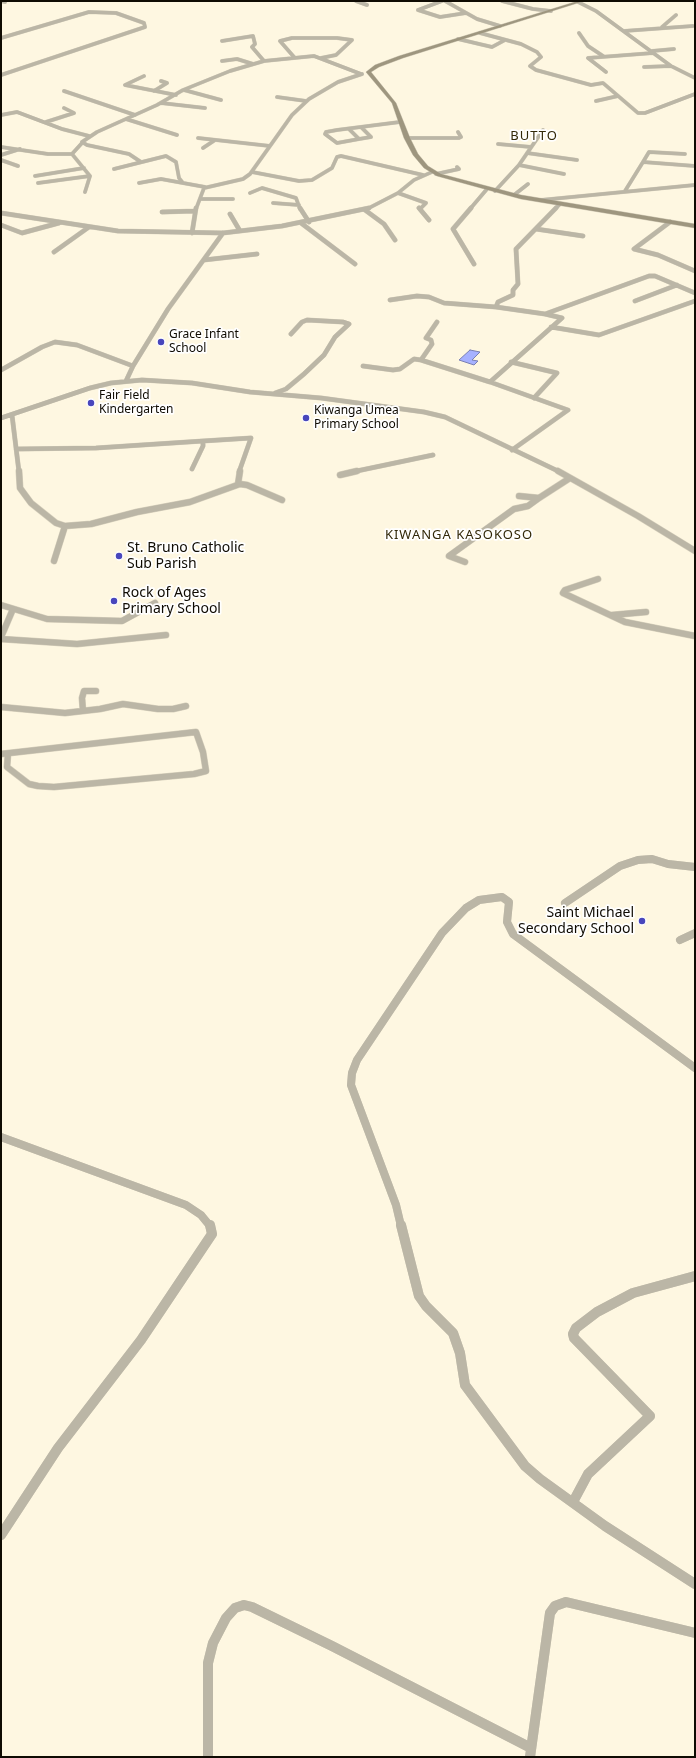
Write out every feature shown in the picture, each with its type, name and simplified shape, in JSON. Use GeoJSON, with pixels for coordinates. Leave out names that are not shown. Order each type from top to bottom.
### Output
{"type":"FeatureCollection","features":[{"type":"Feature","properties":{"kind":"street"},"geometry":{"type":"LineString","coordinates":[[356,1],[367,5]]}},
{"type":"Feature","properties":{"kind":"street"},"geometry":{"type":"LineString","coordinates":[[442,1],[418,10],[440,17],[466,13]]}},
{"type":"Feature","properties":{"kind":"street"},"geometry":{"type":"LineString","coordinates":[[445,1],[466,13],[500,26]]}},
{"type":"Feature","properties":{"kind":"street"},"geometry":{"type":"LineString","coordinates":[[502,1],[533,9],[551,11]]}},
{"type":"Feature","properties":{"kind":"street"},"geometry":{"type":"LineString","coordinates":[[139,183],[161,179],[205,187],[239,181],[252,172],[288,120],[306,101],[338,82],[368,72],[384,63],[580,2],[596,11],[671,66],[695,78]]}},
{"type":"Feature","properties":{"kind":"street"},"geometry":{"type":"LineString","coordinates":[[1,38],[89,12],[116,13],[144,23],[145,27],[1,75]]}},
{"type":"Feature","properties":{"kind":"street"},"geometry":{"type":"LineString","coordinates":[[662,27],[676,15]]}},
{"type":"Feature","properties":{"kind":"street"},"geometry":{"type":"LineString","coordinates":[[624,32],[662,27],[693,26]]}},
{"type":"Feature","properties":{"kind":"street"},"geometry":{"type":"LineString","coordinates":[[480,33],[525,46],[541,56],[531,64],[531,67],[534,69],[587,84],[602,83],[634,112],[641,114],[695,94]]}},
{"type":"Feature","properties":{"kind":"street"},"geometry":{"type":"LineString","coordinates":[[578,33],[588,46],[603,56]]}},
{"type":"Feature","properties":{"kind":"street"},"geometry":{"type":"LineString","coordinates":[[222,40],[253,36],[255,44],[252,47],[264,61]]}},
{"type":"Feature","properties":{"kind":"street"},"geometry":{"type":"LineString","coordinates":[[294,57],[280,41],[292,38],[337,38],[352,40],[336,55],[321,58]]}},
{"type":"Feature","properties":{"kind":"street"},"geometry":{"type":"LineString","coordinates":[[458,39],[492,47],[505,40]]}},
{"type":"Feature","properties":{"kind":"street"},"geometry":{"type":"LineString","coordinates":[[606,72],[588,58],[674,49]]}},
{"type":"Feature","properties":{"kind":"street"},"geometry":{"type":"LineString","coordinates":[[1,146],[48,154],[72,154],[83,140],[89,136],[161,103],[184,90],[264,61],[310,55],[361,74]]}},
{"type":"Feature","properties":{"kind":"street"},"geometry":{"type":"LineString","coordinates":[[222,61],[237,59],[254,64]]}},
{"type":"Feature","properties":{"kind":"street"},"geometry":{"type":"LineString","coordinates":[[644,67],[671,66]]}},
{"type":"Feature","properties":{"kind":"street"},"geometry":{"type":"LineString","coordinates":[[368,72],[394,103],[407,138],[422,162],[434,173],[514,195],[695,226]]}},
{"type":"Feature","properties":{"kind":"street"},"geometry":{"type":"LineString","coordinates":[[144,76],[125,85],[176,95]]}},
{"type":"Feature","properties":{"kind":"street"},"geometry":{"type":"LineString","coordinates":[[154,91],[167,83],[161,81]]}},
{"type":"Feature","properties":{"kind":"street"},"geometry":{"type":"LineString","coordinates":[[184,90],[221,100]]}},
{"type":"Feature","properties":{"kind":"street"},"geometry":{"type":"LineString","coordinates":[[64,91],[135,115]]}},
{"type":"Feature","properties":{"kind":"street"},"geometry":{"type":"LineString","coordinates":[[277,96],[306,101]]}},
{"type":"Feature","properties":{"kind":"street"},"geometry":{"type":"LineString","coordinates":[[596,101],[618,96]]}},
{"type":"Feature","properties":{"kind":"street"},"geometry":{"type":"LineString","coordinates":[[161,103],[205,108]]}},
{"type":"Feature","properties":{"kind":"street"},"geometry":{"type":"LineString","coordinates":[[46,122],[74,113],[64,108]]}},
{"type":"Feature","properties":{"kind":"street"},"geometry":{"type":"LineString","coordinates":[[1,115],[14,112],[89,136]]}},
{"type":"Feature","properties":{"kind":"street"},"geometry":{"type":"LineString","coordinates":[[126,119],[177,135]]}},
{"type":"Feature","properties":{"kind":"street"},"geometry":{"type":"LineString","coordinates":[[361,127],[371,137],[337,143],[325,134],[326,132],[349,128],[400,122]]}},
{"type":"Feature","properties":{"kind":"street"},"geometry":{"type":"LineString","coordinates":[[349,128],[359,139]]}},
{"type":"Feature","properties":{"kind":"street"},"geometry":{"type":"LineString","coordinates":[[495,191],[519,165],[542,130]]}},
{"type":"Feature","properties":{"kind":"street"},"geometry":{"type":"LineString","coordinates":[[407,138],[459,138],[458,132]]}},
{"type":"Feature","properties":{"kind":"street"},"geometry":{"type":"LineString","coordinates":[[198,138],[270,146]]}},
{"type":"Feature","properties":{"kind":"street"},"geometry":{"type":"LineString","coordinates":[[203,148],[215,140]]}},
{"type":"Feature","properties":{"kind":"street"},"geometry":{"type":"LineString","coordinates":[[82,143],[129,154],[141,162]]}},
{"type":"Feature","properties":{"kind":"street"},"geometry":{"type":"LineString","coordinates":[[498,144],[531,147]]}},
{"type":"Feature","properties":{"kind":"street"},"geometry":{"type":"LineString","coordinates":[[1,155],[22,149]]}},
{"type":"Feature","properties":{"kind":"street"},"geometry":{"type":"LineString","coordinates":[[625,191],[649,152],[685,154]]}},
{"type":"Feature","properties":{"kind":"street"},"geometry":{"type":"LineString","coordinates":[[527,153],[577,160]]}},
{"type":"Feature","properties":{"kind":"street"},"geometry":{"type":"LineString","coordinates":[[72,154],[90,176]]}},
{"type":"Feature","properties":{"kind":"street"},"geometry":{"type":"LineString","coordinates":[[114,169],[164,156],[176,162],[179,178],[183,183]]}},
{"type":"Feature","properties":{"kind":"street"},"geometry":{"type":"LineString","coordinates":[[252,172],[300,181],[312,180],[332,168],[337,157],[341,156],[424,175]]}},
{"type":"Feature","properties":{"kind":"street"},"geometry":{"type":"LineString","coordinates":[[1,160],[18,166]]}},
{"type":"Feature","properties":{"kind":"street"},"geometry":{"type":"LineString","coordinates":[[642,162],[695,166]]}},
{"type":"Feature","properties":{"kind":"street"},"geometry":{"type":"LineString","coordinates":[[519,165],[564,174]]}},
{"type":"Feature","properties":{"kind":"street"},"geometry":{"type":"LineString","coordinates":[[1,213],[118,231],[223,233],[309,222],[365,210],[398,193],[409,183],[424,175],[459,169],[457,167]]}},
{"type":"Feature","properties":{"kind":"street"},"geometry":{"type":"LineString","coordinates":[[35,176],[84,168]]}},
{"type":"Feature","properties":{"kind":"street"},"geometry":{"type":"LineString","coordinates":[[38,183],[90,176]]}},
{"type":"Feature","properties":{"kind":"street"},"geometry":{"type":"LineString","coordinates":[[85,192],[90,176]]}},
{"type":"Feature","properties":{"kind":"street"},"geometry":{"type":"LineString","coordinates":[[514,195],[528,184]]}},
{"type":"Feature","properties":{"kind":"street"},"geometry":{"type":"LineString","coordinates":[[541,200],[695,185]]}},
{"type":"Feature","properties":{"kind":"street"},"geometry":{"type":"LineString","coordinates":[[192,233],[195,211],[205,187]]}},
{"type":"Feature","properties":{"kind":"street"},"geometry":{"type":"LineString","coordinates":[[250,193],[262,188],[296,198],[302,213],[309,222]]}},
{"type":"Feature","properties":{"kind":"street"},"geometry":{"type":"LineString","coordinates":[[474,264],[453,229],[488,189]]}},
{"type":"Feature","properties":{"kind":"street"},"geometry":{"type":"LineString","coordinates":[[398,193],[426,204],[419,208],[429,220]]}},
{"type":"Feature","properties":{"kind":"street"},"geometry":{"type":"LineString","coordinates":[[200,199],[233,199]]}},
{"type":"Feature","properties":{"kind":"street"},"geometry":{"type":"LineString","coordinates":[[273,203],[299,205]]}},
{"type":"Feature","properties":{"kind":"street"},"geometry":{"type":"LineString","coordinates":[[496,307],[498,302],[513,295],[513,290],[518,284],[516,250],[560,204]]}},
{"type":"Feature","properties":{"kind":"street"},"geometry":{"type":"LineString","coordinates":[[365,210],[384,224],[395,240]]}},
{"type":"Feature","properties":{"kind":"street"},"geometry":{"type":"LineString","coordinates":[[162,212],[195,211]]}},
{"type":"Feature","properties":{"kind":"street"},"geometry":{"type":"LineString","coordinates":[[230,214],[240,231]]}},
{"type":"Feature","properties":{"kind":"street"},"geometry":{"type":"LineString","coordinates":[[670,222],[634,249],[658,255],[695,271]]}},
{"type":"Feature","properties":{"kind":"street"},"geometry":{"type":"LineString","coordinates":[[1,225],[22,233],[61,223]]}},
{"type":"Feature","properties":{"kind":"street"},"geometry":{"type":"LineString","coordinates":[[301,223],[355,264]]}},
{"type":"Feature","properties":{"kind":"street"},"geometry":{"type":"LineString","coordinates":[[54,252],[89,227]]}},
{"type":"Feature","properties":{"kind":"street"},"geometry":{"type":"LineString","coordinates":[[536,229],[583,236]]}},
{"type":"Feature","properties":{"kind":"street"},"geometry":{"type":"LineString","coordinates":[[126,381],[133,366],[168,309],[223,233]]}},
{"type":"Feature","properties":{"kind":"street"},"geometry":{"type":"LineString","coordinates":[[204,260],[258,254]]}},
{"type":"Feature","properties":{"kind":"street"},"geometry":{"type":"LineString","coordinates":[[545,314],[649,276],[655,276],[695,293]]}},
{"type":"Feature","properties":{"kind":"street"},"geometry":{"type":"LineString","coordinates":[[635,301],[677,285]]}},
{"type":"Feature","properties":{"kind":"street"},"geometry":{"type":"LineString","coordinates":[[390,300],[416,296],[429,297],[444,303],[496,307],[562,318],[490,382]]}},
{"type":"Feature","properties":{"kind":"street"},"geometry":{"type":"LineString","coordinates":[[551,327],[600,336],[695,301]]}},
{"type":"Feature","properties":{"kind":"street"},"geometry":{"type":"LineString","coordinates":[[273,394],[286,389],[304,374],[327,351],[335,337],[349,324],[343,322],[307,320],[302,322],[291,334]]}},
{"type":"Feature","properties":{"kind":"street"},"geometry":{"type":"LineString","coordinates":[[421,360],[432,344],[431,340],[426,338],[437,322]]}},
{"type":"Feature","properties":{"kind":"street"},"geometry":{"type":"LineString","coordinates":[[1,370],[42,347],[61,342],[76,345],[133,366]]}},
{"type":"Feature","properties":{"kind":"street"},"geometry":{"type":"LineString","coordinates":[[363,366],[393,370],[400,369],[409,361],[414,359],[421,360],[490,382],[568,410],[512,450]]}},
{"type":"Feature","properties":{"kind":"street"},"geometry":{"type":"LineString","coordinates":[[511,362],[557,373],[534,398]]}},
{"type":"Feature","properties":{"kind":"street"},"geometry":{"type":"LineString","coordinates":[[1,418],[90,388],[126,381],[167,381],[273,394],[320,398],[431,414],[464,425],[570,478],[638,516],[695,551]]}},
{"type":"Feature","properties":{"kind":"street"},"geometry":{"type":"LineString","coordinates":[[12,415],[20,488],[24,495],[46,516],[65,526],[91,524],[137,512],[186,503],[238,484],[247,485],[282,500]]}},
{"type":"Feature","properties":{"kind":"street"},"geometry":{"type":"LineString","coordinates":[[16,449],[96,448],[251,438],[239,473],[238,484]]}},
{"type":"Feature","properties":{"kind":"street"},"geometry":{"type":"LineString","coordinates":[[192,469],[203,446],[203,441]]}},
{"type":"Feature","properties":{"kind":"street"},"geometry":{"type":"LineString","coordinates":[[340,475],[433,455]]}},
{"type":"Feature","properties":{"kind":"street"},"geometry":{"type":"LineString","coordinates":[[464,562],[449,556],[514,509],[528,506],[570,478]]}},
{"type":"Feature","properties":{"kind":"street"},"geometry":{"type":"LineString","coordinates":[[519,496],[538,498]]}},
{"type":"Feature","properties":{"kind":"street"},"geometry":{"type":"LineString","coordinates":[[54,561],[65,526]]}},
{"type":"Feature","properties":{"kind":"street"},"geometry":{"type":"LineString","coordinates":[[598,579],[565,590],[564,593],[582,603],[625,622],[695,636]]}},
{"type":"Feature","properties":{"kind":"street"},"geometry":{"type":"LineString","coordinates":[[1,605],[48,619],[122,621],[155,603]]}},
{"type":"Feature","properties":{"kind":"street"},"geometry":{"type":"LineString","coordinates":[[13,609],[1,638],[77,644],[166,635]]}},
{"type":"Feature","properties":{"kind":"street"},"geometry":{"type":"LineString","coordinates":[[611,615],[646,612]]}},
{"type":"Feature","properties":{"kind":"street"},"geometry":{"type":"LineString","coordinates":[[83,711],[82,698],[84,691],[96,691]]}},
{"type":"Feature","properties":{"kind":"street"},"geometry":{"type":"LineString","coordinates":[[1,707],[56,712],[83,711],[123,704],[158,709],[173,709],[186,706]]}},
{"type":"Feature","properties":{"kind":"street"},"geometry":{"type":"LineString","coordinates":[[196,732],[203,752],[206,771],[194,774],[54,787],[38,786],[29,784],[7,767],[4,754],[196,732]]}},
{"type":"Feature","properties":{"kind":"street"},"geometry":{"type":"LineString","coordinates":[[565,903],[620,866],[638,860],[652,858],[668,864],[695,867]]}},
{"type":"Feature","properties":{"kind":"street"},"geometry":{"type":"LineString","coordinates":[[695,1068],[513,934],[508,927],[507,922],[509,902],[502,897],[494,897],[479,900],[466,908],[442,933],[361,1054],[352,1073],[351,1085],[396,1205],[419,1296],[426,1306],[453,1333],[460,1352],[465,1385],[472,1398],[525,1466],[540,1479],[605,1526],[695,1584]]}},
{"type":"Feature","properties":{"kind":"street"},"geometry":{"type":"LineString","coordinates":[[680,940],[695,933]]}},
{"type":"Feature","properties":{"kind":"street"},"geometry":{"type":"LineString","coordinates":[[1,1137],[186,1205],[201,1215],[209,1223],[212,1234],[141,1340],[58,1448],[1,1535]]}},
{"type":"Feature","properties":{"kind":"street"},"geometry":{"type":"LineString","coordinates":[[573,1502],[588,1474],[649,1419],[650,1416],[574,1338],[573,1334],[576,1328],[597,1312],[633,1293],[695,1276]]}},
{"type":"Feature","properties":{"kind":"street"},"geometry":{"type":"LineString","coordinates":[[208,1757],[208,1663],[213,1642],[226,1618],[235,1608],[244,1605],[252,1607],[325,1643],[531,1752],[550,1614],[555,1606],[566,1602],[695,1633]]}},
{"type":"Feature","properties":{"kind":"water"},"geometry":{"type":"Polygon","coordinates":[[[470,350],[480,352],[472,360],[478,361],[474,365],[459,360],[470,350]]]}},
{"type":"Feature","properties":{"kind":"place","name":"Grace Infant School"},"geometry":{"type":"Point","coordinates":[161,342]}},
{"type":"Feature","properties":{"kind":"place","name":"Fair Field Kindergarten"},"geometry":{"type":"Point","coordinates":[91,403]}},
{"type":"Feature","properties":{"kind":"place","name":"Kiwanga Umea Primary School"},"geometry":{"type":"Point","coordinates":[306,418]}},
{"type":"Feature","properties":{"kind":"place","name":"St. Bruno Catholic Sub Parish"},"geometry":{"type":"Point","coordinates":[119,556]}},
{"type":"Feature","properties":{"kind":"place","name":"Rock of Ages Primary School"},"geometry":{"type":"Point","coordinates":[114,601]}},
{"type":"Feature","properties":{"kind":"place","name":"Saint Michael Secondary School"},"geometry":{"type":"Point","coordinates":[642,921]}},
{"type":"Feature","properties":{"kind":"district","name":"BUTTO"},"geometry":{"type":"Point","coordinates":[534,136]}},
{"type":"Feature","properties":{"kind":"district","name":"KIWANGA KASOKOSO"},"geometry":{"type":"Point","coordinates":[459,535]}}]}
